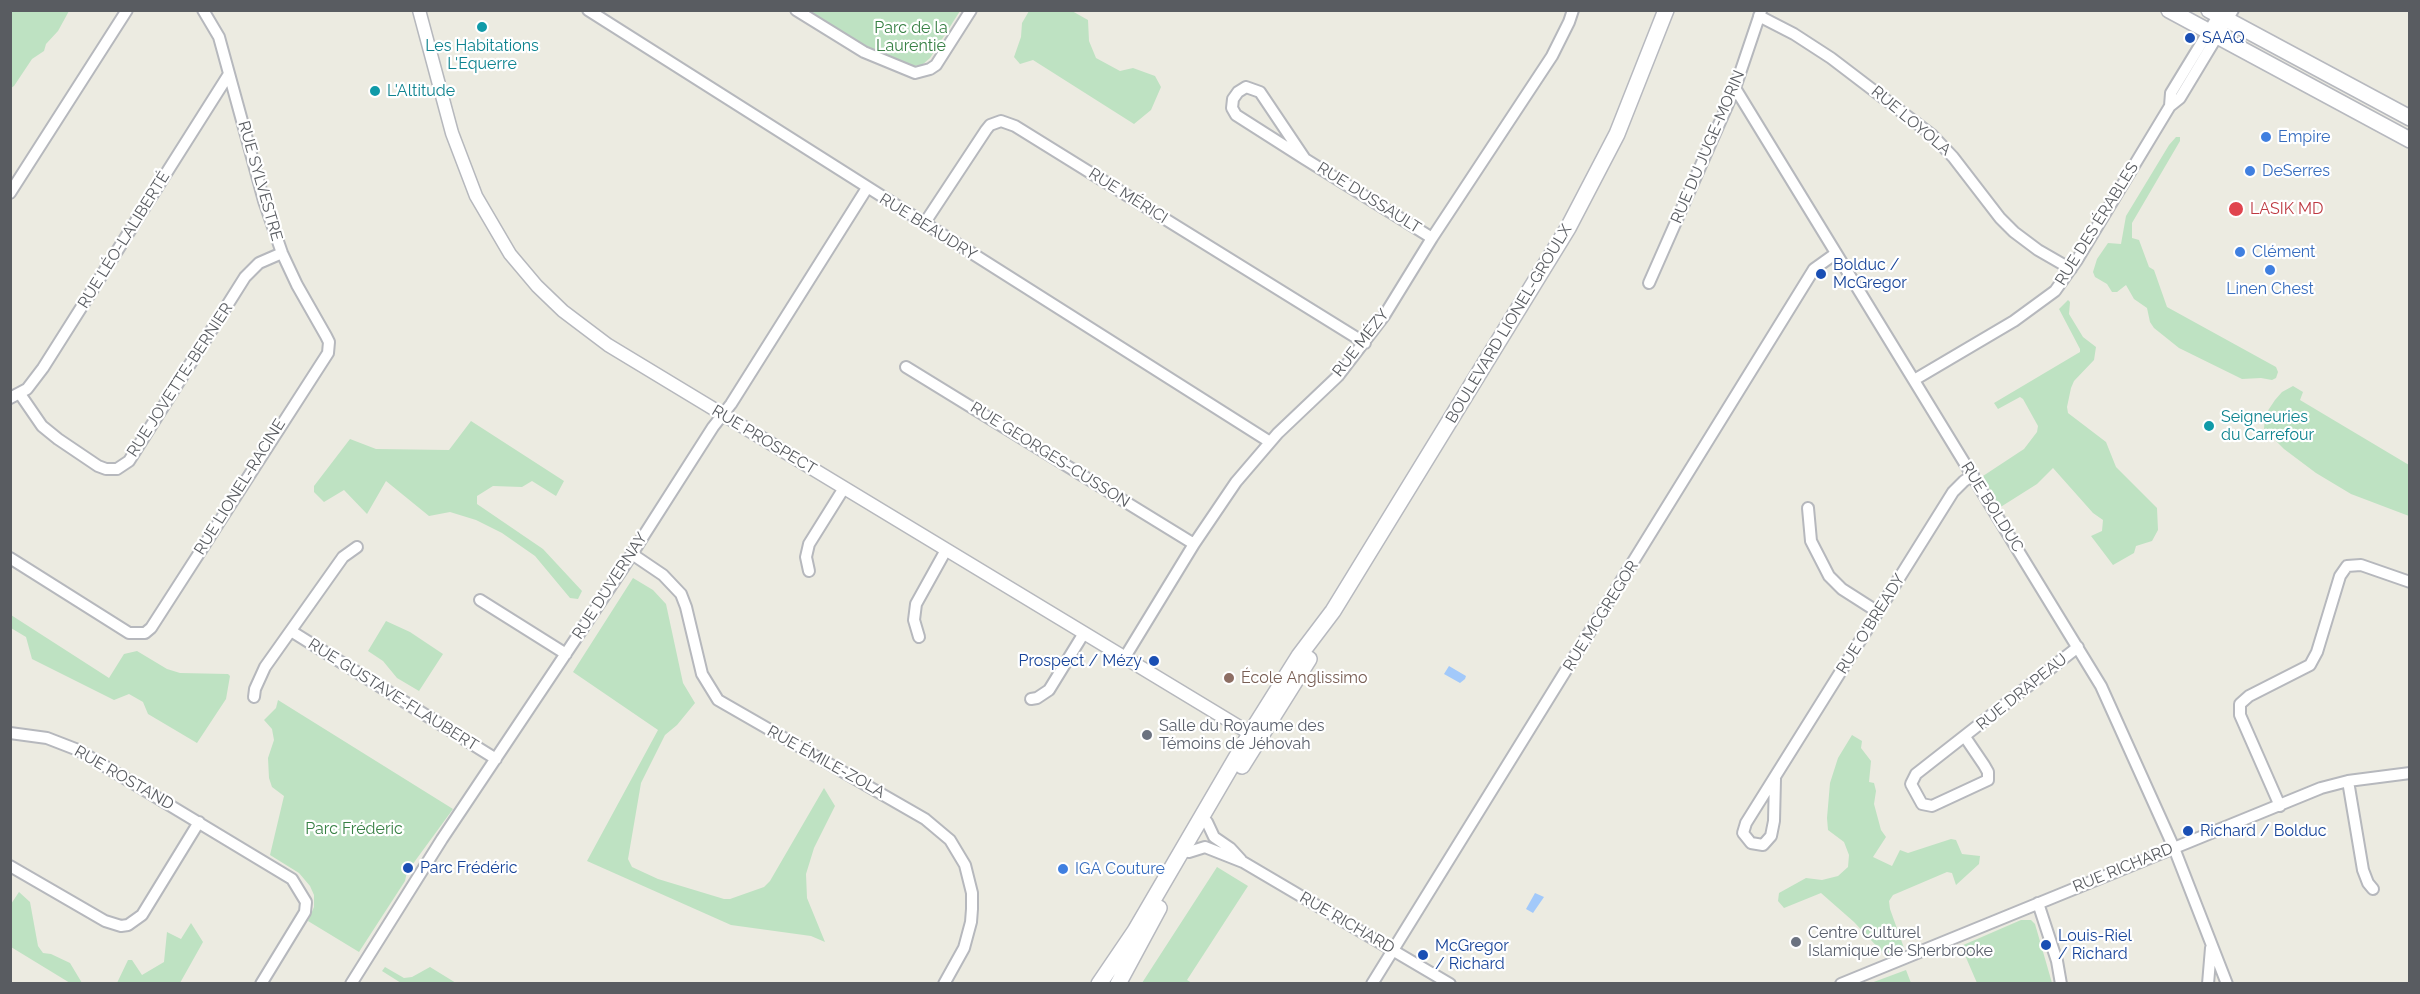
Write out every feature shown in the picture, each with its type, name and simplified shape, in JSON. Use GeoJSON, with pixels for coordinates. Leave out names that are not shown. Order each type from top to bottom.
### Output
{"type":"FeatureCollection","features":[{"type":"Feature","properties":{"kind":"main road"},"geometry":{"type":"LineString","coordinates":[[2169,10],[2409,140]]}},
{"type":"Feature","properties":{"kind":"main road"},"geometry":{"type":"LineString","coordinates":[[2221,13],[2409,118]]}},
{"type":"Feature","properties":{"kind":"main road","name":"BOULEVARD LIONEL-GROULX"},"geometry":{"type":"LineString","coordinates":[[1118,984],[1299,656],[1333,611],[1587,195],[1617,134],[1662,15]]}},
{"type":"Feature","properties":{"kind":"main road","name":"BOULEVARD LIONEL-GROULX"},"geometry":{"type":"LineString","coordinates":[[1099,984],[1135,931],[1254,736]]}},
{"type":"Feature","properties":{"kind":"street"},"geometry":{"type":"LineString","coordinates":[[10,193],[127,10]]}},
{"type":"Feature","properties":{"kind":"street","name":"RUE SYLVESTRE"},"geometry":{"type":"LineString","coordinates":[[203,10],[219,37],[264,201],[282,253],[326,336],[329,346]]}},
{"type":"Feature","properties":{"kind":"street","name":"RUE PROSPECT"},"geometry":{"type":"LineString","coordinates":[[419,10],[458,151],[476,196],[510,254],[544,293],[592,335],[1254,736]]}},
{"type":"Feature","properties":{"kind":"street","name":"RUE BEAUDRY"},"geometry":{"type":"LineString","coordinates":[[588,10],[1270,442]]}},
{"type":"Feature","properties":{"kind":"street"},"geometry":{"type":"LineString","coordinates":[[796,10],[875,58],[907,71],[924,72],[936,64],[970,10]]}},
{"type":"Feature","properties":{"kind":"street","name":"RUE MÉZY"},"geometry":{"type":"LineString","coordinates":[[1125,657],[1194,544],[1236,482],[1270,442],[1338,376],[1365,344],[1390,308],[1432,238],[1552,56],[1573,10]]}},
{"type":"Feature","properties":{"kind":"street","name":"RUE DU JUGE-MORIN"},"geometry":{"type":"LineString","coordinates":[[1649,283],[1735,88],[1760,13]]}},
{"type":"Feature","properties":{"kind":"street","name":"RUE LOYOLA"},"geometry":{"type":"LineString","coordinates":[[1760,13],[1831,58],[1932,135],[1953,157],[2000,218],[2014,232],[2038,250],[2071,269]]}},
{"type":"Feature","properties":{"kind":"street","name":"RUE DES ÉRABLES"},"geometry":{"type":"LineString","coordinates":[[1914,380],[2033,309],[2055,291],[2071,269],[2170,105],[2171,93],[2212,34],[2221,13]]}},
{"type":"Feature","properties":{"kind":"street","name":"RUE LÉO-LALIBERTÉ"},"geometry":{"type":"LineString","coordinates":[[15,396],[43,368],[229,74]]}},
{"type":"Feature","properties":{"kind":"street","name":"RUE DUSSAULT"},"geometry":{"type":"LineString","coordinates":[[1305,159],[1260,92],[1251,87],[1238,92],[1232,104],[1236,115],[1305,159],[1432,238]]}},
{"type":"Feature","properties":{"kind":"street","name":"RUE BOLDUC"},"geometry":{"type":"LineString","coordinates":[[1735,88],[2078,647],[2115,716],[2175,848],[2227,984]]}},
{"type":"Feature","properties":{"kind":"street","name":"RUE MÉRICI"},"geometry":{"type":"LineString","coordinates":[[924,224],[986,130],[990,125],[1001,121],[1035,138],[1365,344]]}},
{"type":"Feature","properties":{"kind":"street","name":"RUE DUVERNAY"},"geometry":{"type":"LineString","coordinates":[[351,984],[442,839],[632,554],[867,188]]}},
{"type":"Feature","properties":{"kind":"street","name":"RUE JOVETTE-BERNIER"},"geometry":{"type":"LineString","coordinates":[[15,396],[42,426],[58,439],[98,466],[106,470],[117,469],[129,461],[245,277],[259,263],[282,253]]}},
{"type":"Feature","properties":{"kind":"street","name":"RUE MCGREGOR"},"geometry":{"type":"LineString","coordinates":[[1372,984],[1814,269],[1835,254]]}},
{"type":"Feature","properties":{"kind":"street","name":"RUE LIONEL-RACINE"},"geometry":{"type":"LineString","coordinates":[[10,558],[129,633],[138,635],[151,628],[325,357],[329,346]]}},
{"type":"Feature","properties":{"kind":"street","name":"RUE GEORGES-CUSSON"},"geometry":{"type":"LineString","coordinates":[[906,367],[1194,544]]}},
{"type":"Feature","properties":{"kind":"street","name":"RUE O'BREADY"},"geometry":{"type":"LineString","coordinates":[[1775,779],[1774,821],[1771,836],[1763,845],[1751,843],[1744,837],[1743,828],[1953,492],[1973,476]]}},
{"type":"Feature","properties":{"kind":"street"},"geometry":{"type":"LineString","coordinates":[[809,571],[806,557],[809,544],[844,488]]}},
{"type":"Feature","properties":{"kind":"street"},"geometry":{"type":"LineString","coordinates":[[1808,508],[1811,541],[1829,576],[1842,589],[1878,612]]}},
{"type":"Feature","properties":{"kind":"street"},"geometry":{"type":"LineString","coordinates":[[254,697],[255,689],[265,667],[343,557],[357,547]]}},
{"type":"Feature","properties":{"kind":"street"},"geometry":{"type":"LineString","coordinates":[[919,637],[914,620],[916,604],[946,550]]}},
{"type":"Feature","properties":{"kind":"street","name":"RUE ÉMILE-ZOLA"},"geometry":{"type":"LineString","coordinates":[[632,554],[663,574],[681,594],[702,674],[718,700],[925,819],[950,840],[965,865],[972,893],[972,909],[964,948],[944,984]]}},
{"type":"Feature","properties":{"kind":"street"},"geometry":{"type":"LineString","coordinates":[[2280,806],[2239,709],[2244,699],[2310,665],[2317,652],[2340,576],[2347,566],[2361,565],[2409,582]]}},
{"type":"Feature","properties":{"kind":"street"},"geometry":{"type":"LineString","coordinates":[[480,600],[566,654]]}},
{"type":"Feature","properties":{"kind":"street","name":"RUE GUSTAVE-FLAUBERT"},"geometry":{"type":"LineString","coordinates":[[291,631],[496,759]]}},
{"type":"Feature","properties":{"kind":"street"},"geometry":{"type":"LineString","coordinates":[[1031,699],[1049,690],[1084,633]]}},
{"type":"Feature","properties":{"kind":"street","name":"RUE DRAPEAU"},"geometry":{"type":"LineString","coordinates":[[1965,737],[1988,772],[1988,780],[1932,806],[1922,804],[1912,789],[1913,779],[1965,737],[2078,647]]}},
{"type":"Feature","properties":{"kind":"street","name":"RUE ROSTAND"},"geometry":{"type":"LineString","coordinates":[[10,733],[47,738],[78,750],[292,879],[304,897],[305,912],[261,984]]}},
{"type":"Feature","properties":{"kind":"street","name":"RUE RICHARD"},"geometry":{"type":"LineString","coordinates":[[1842,984],[2321,788],[2348,781],[2409,773]]}},
{"type":"Feature","properties":{"kind":"street"},"geometry":{"type":"LineString","coordinates":[[2348,781],[2363,870],[2373,889]]}},
{"type":"Feature","properties":{"kind":"street"},"geometry":{"type":"LineString","coordinates":[[10,866],[24,872],[105,921],[121,926],[128,925],[142,915],[199,822]]}},
{"type":"Feature","properties":{"kind":"street","name":"RUE RICHARD"},"geometry":{"type":"LineString","coordinates":[[1207,822],[1214,837],[1230,848],[1243,862]]}},
{"type":"Feature","properties":{"kind":"street","name":"RUE RICHARD"},"geometry":{"type":"LineString","coordinates":[[1189,852],[1204,847],[1243,862],[1450,984]]}},
{"type":"Feature","properties":{"kind":"street"},"geometry":{"type":"LineString","coordinates":[[2037,903],[2057,961],[2061,984]]}},
{"type":"Feature","properties":{"kind":"street","name":"RUE BOLDUC"},"geometry":{"type":"LineString","coordinates":[[2208,984],[2212,945]]}},
{"type":"Feature","properties":{"kind":"green space"},"geometry":{"type":"Polygon","coordinates":[[[11,10],[69,11],[58,31],[46,44],[44,51],[32,59],[11,88],[11,10]]]}},
{"type":"Feature","properties":{"kind":"green space","name":"Parc de la Laurentie"},"geometry":{"type":"Polygon","coordinates":[[[807,11],[960,11],[930,58],[922,65],[914,66],[859,42],[807,11]]]}},
{"type":"Feature","properties":{"kind":"green space"},"geometry":{"type":"Polygon","coordinates":[[[1029,11],[1072,11],[1088,20],[1089,41],[1096,58],[1120,71],[1133,68],[1155,76],[1161,87],[1151,110],[1134,124],[1033,60],[1020,64],[1014,57],[1021,37],[1022,23],[1029,11]]]}},
{"type":"Feature","properties":{"kind":"green space"},"geometry":{"type":"Polygon","coordinates":[[[2176,137],[2180,137],[2180,141],[2132,223],[2132,238],[2139,240],[2149,267],[2154,270],[2167,307],[2276,367],[2278,372],[2276,378],[2272,380],[2242,379],[2179,348],[2154,328],[2147,308],[2134,299],[2126,285],[2117,292],[2112,292],[2107,284],[2095,277],[2093,272],[2097,259],[2108,243],[2121,244],[2126,216],[2176,137]]]}},
{"type":"Feature","properties":{"kind":"green space"},"geometry":{"type":"Polygon","coordinates":[[[2068,300],[2070,302],[2069,314],[2083,337],[2096,347],[2094,360],[2074,381],[2071,388],[2068,413],[2106,442],[2116,467],[2157,508],[2158,530],[2152,541],[2136,546],[2134,553],[2113,565],[2091,536],[2102,531],[2103,520],[2093,513],[2053,468],[2037,484],[1999,508],[1983,476],[2024,449],[2037,432],[2038,426],[2020,397],[1998,409],[1994,403],[2080,352],[2059,309],[2068,300]]]}},
{"type":"Feature","properties":{"kind":"green space"},"geometry":{"type":"Polygon","coordinates":[[[2293,386],[2303,392],[2300,400],[2409,465],[2409,516],[2351,494],[2316,473],[2284,449],[2264,429],[2265,415],[2275,400],[2282,392],[2293,386]]]}},
{"type":"Feature","properties":{"kind":"green space"},"geometry":{"type":"Polygon","coordinates":[[[471,421],[564,481],[556,496],[532,481],[522,487],[493,486],[477,496],[477,504],[543,549],[582,591],[578,599],[570,598],[535,556],[502,533],[476,520],[450,512],[429,516],[386,481],[367,514],[344,490],[324,502],[314,492],[314,486],[350,439],[376,449],[449,450],[471,421]]]}},
{"type":"Feature","properties":{"kind":"green space"},"geometry":{"type":"Polygon","coordinates":[[[633,578],[653,590],[666,604],[683,683],[695,703],[677,725],[665,735],[641,783],[628,859],[632,867],[658,879],[724,899],[764,887],[770,881],[824,788],[835,806],[814,848],[806,874],[807,898],[825,942],[811,936],[731,925],[587,861],[658,730],[573,672],[633,578]]]}},
{"type":"Feature","properties":{"kind":"green space"},"geometry":{"type":"Polygon","coordinates":[[[11,615],[109,678],[124,654],[137,651],[167,669],[180,673],[228,674],[230,676],[226,699],[197,743],[148,714],[143,702],[129,694],[114,700],[32,659],[26,637],[11,628],[11,615]]]}},
{"type":"Feature","properties":{"kind":"green space"},"geometry":{"type":"Polygon","coordinates":[[[386,621],[410,632],[443,654],[419,691],[397,678],[383,661],[368,651],[386,621]]]}},
{"type":"Feature","properties":{"kind":"green space","name":"Parc Fréderic"},"geometry":{"type":"Polygon","coordinates":[[[278,700],[453,809],[407,872],[405,881],[359,952],[308,921],[314,907],[314,895],[310,886],[299,873],[270,855],[284,796],[272,787],[269,778],[268,758],[274,740],[272,729],[264,720],[276,708],[278,700]]]}},
{"type":"Feature","properties":{"kind":"green space"},"geometry":{"type":"Polygon","coordinates":[[[1852,735],[1862,741],[1861,748],[1871,761],[1869,782],[1874,783],[1876,791],[1874,804],[1881,830],[1886,837],[1873,857],[1892,866],[1900,850],[1908,853],[1951,839],[1956,840],[1962,854],[1980,856],[1979,864],[1956,885],[1952,873],[1947,872],[1893,895],[1889,901],[1890,909],[1904,948],[1885,955],[1854,922],[1821,893],[1784,908],[1778,901],[1779,893],[1806,878],[1822,880],[1838,876],[1848,867],[1849,855],[1844,842],[1828,830],[1827,818],[1830,783],[1838,758],[1852,735]]]}},
{"type":"Feature","properties":{"kind":"green space"},"geometry":{"type":"Polygon","coordinates":[[[1217,867],[1248,886],[1187,980],[1192,983],[1142,983],[1217,867]]]}},
{"type":"Feature","properties":{"kind":"green space"},"geometry":{"type":"Polygon","coordinates":[[[19,892],[30,902],[38,946],[43,953],[51,954],[70,963],[82,983],[70,983],[11,947],[11,904],[19,892]]]}},
{"type":"Feature","properties":{"kind":"green space"},"geometry":{"type":"Polygon","coordinates":[[[2021,920],[2031,920],[2035,924],[2052,983],[1977,983],[1961,946],[2021,920]]]}},
{"type":"Feature","properties":{"kind":"green space"},"geometry":{"type":"Polygon","coordinates":[[[191,923],[203,942],[180,983],[117,983],[128,960],[132,960],[142,975],[164,962],[167,932],[181,939],[191,923]]]}},
{"type":"Feature","properties":{"kind":"green space"},"geometry":{"type":"Polygon","coordinates":[[[385,967],[404,978],[412,977],[430,967],[456,983],[401,983],[382,971],[385,967]]]}},
{"type":"Feature","properties":{"kind":"green space"},"geometry":{"type":"Polygon","coordinates":[[[1906,970],[1911,983],[1871,983],[1906,970]]]}},
{"type":"Feature","properties":{"kind":"water"},"geometry":{"type":"Polygon","coordinates":[[[1449,666],[1466,676],[1465,679],[1460,683],[1444,674],[1449,666]]]}},
{"type":"Feature","properties":{"kind":"water"},"geometry":{"type":"Polygon","coordinates":[[[1535,893],[1544,897],[1533,913],[1526,909],[1535,893]]]}},
{"type":"Feature","properties":{"kind":"place","name":"Les Habitations L'Equerre"},"geometry":{"type":"Point","coordinates":[482,27]}},
{"type":"Feature","properties":{"kind":"place","name":"SAAQ"},"geometry":{"type":"Point","coordinates":[2190,38]}},
{"type":"Feature","properties":{"kind":"place","name":"L'Altitude"},"geometry":{"type":"Point","coordinates":[375,91]}},
{"type":"Feature","properties":{"kind":"place","name":"Empire"},"geometry":{"type":"Point","coordinates":[2266,137]}},
{"type":"Feature","properties":{"kind":"place","name":"DeSerres"},"geometry":{"type":"Point","coordinates":[2250,171]}},
{"type":"Feature","properties":{"kind":"place","name":"LASIK MD"},"geometry":{"type":"Point","coordinates":[2236,209]}},
{"type":"Feature","properties":{"kind":"place","name":"Clément"},"geometry":{"type":"Point","coordinates":[2240,252]}},
{"type":"Feature","properties":{"kind":"place","name":"Linen Chest"},"geometry":{"type":"Point","coordinates":[2270,270]}},
{"type":"Feature","properties":{"kind":"place","name":"Bolduc / McGregor"},"geometry":{"type":"Point","coordinates":[1821,274]}},
{"type":"Feature","properties":{"kind":"place","name":"Seigneuries du Carrefour"},"geometry":{"type":"Point","coordinates":[2209,426]}},
{"type":"Feature","properties":{"kind":"place","name":"Prospect / Mézy"},"geometry":{"type":"Point","coordinates":[1154,661]}},
{"type":"Feature","properties":{"kind":"place","name":"École Anglissimo"},"geometry":{"type":"Point","coordinates":[1229,678]}},
{"type":"Feature","properties":{"kind":"place","name":"Salle du Royaume des Témoins de Jéhovah"},"geometry":{"type":"Point","coordinates":[1147,735]}},
{"type":"Feature","properties":{"kind":"place","name":"Richard / Bolduc"},"geometry":{"type":"Point","coordinates":[2188,831]}},
{"type":"Feature","properties":{"kind":"place","name":"Parc Frédéric"},"geometry":{"type":"Point","coordinates":[408,868]}},
{"type":"Feature","properties":{"kind":"place","name":"IGA Couture"},"geometry":{"type":"Point","coordinates":[1063,869]}},
{"type":"Feature","properties":{"kind":"place","name":"Centre Culturel Islamique de Sherbrooke"},"geometry":{"type":"Point","coordinates":[1796,942]}},
{"type":"Feature","properties":{"kind":"place","name":"Louis-Riel / Richard"},"geometry":{"type":"Point","coordinates":[2046,945]}},
{"type":"Feature","properties":{"kind":"place","name":"McGregor / Richard"},"geometry":{"type":"Point","coordinates":[1423,955]}}]}
